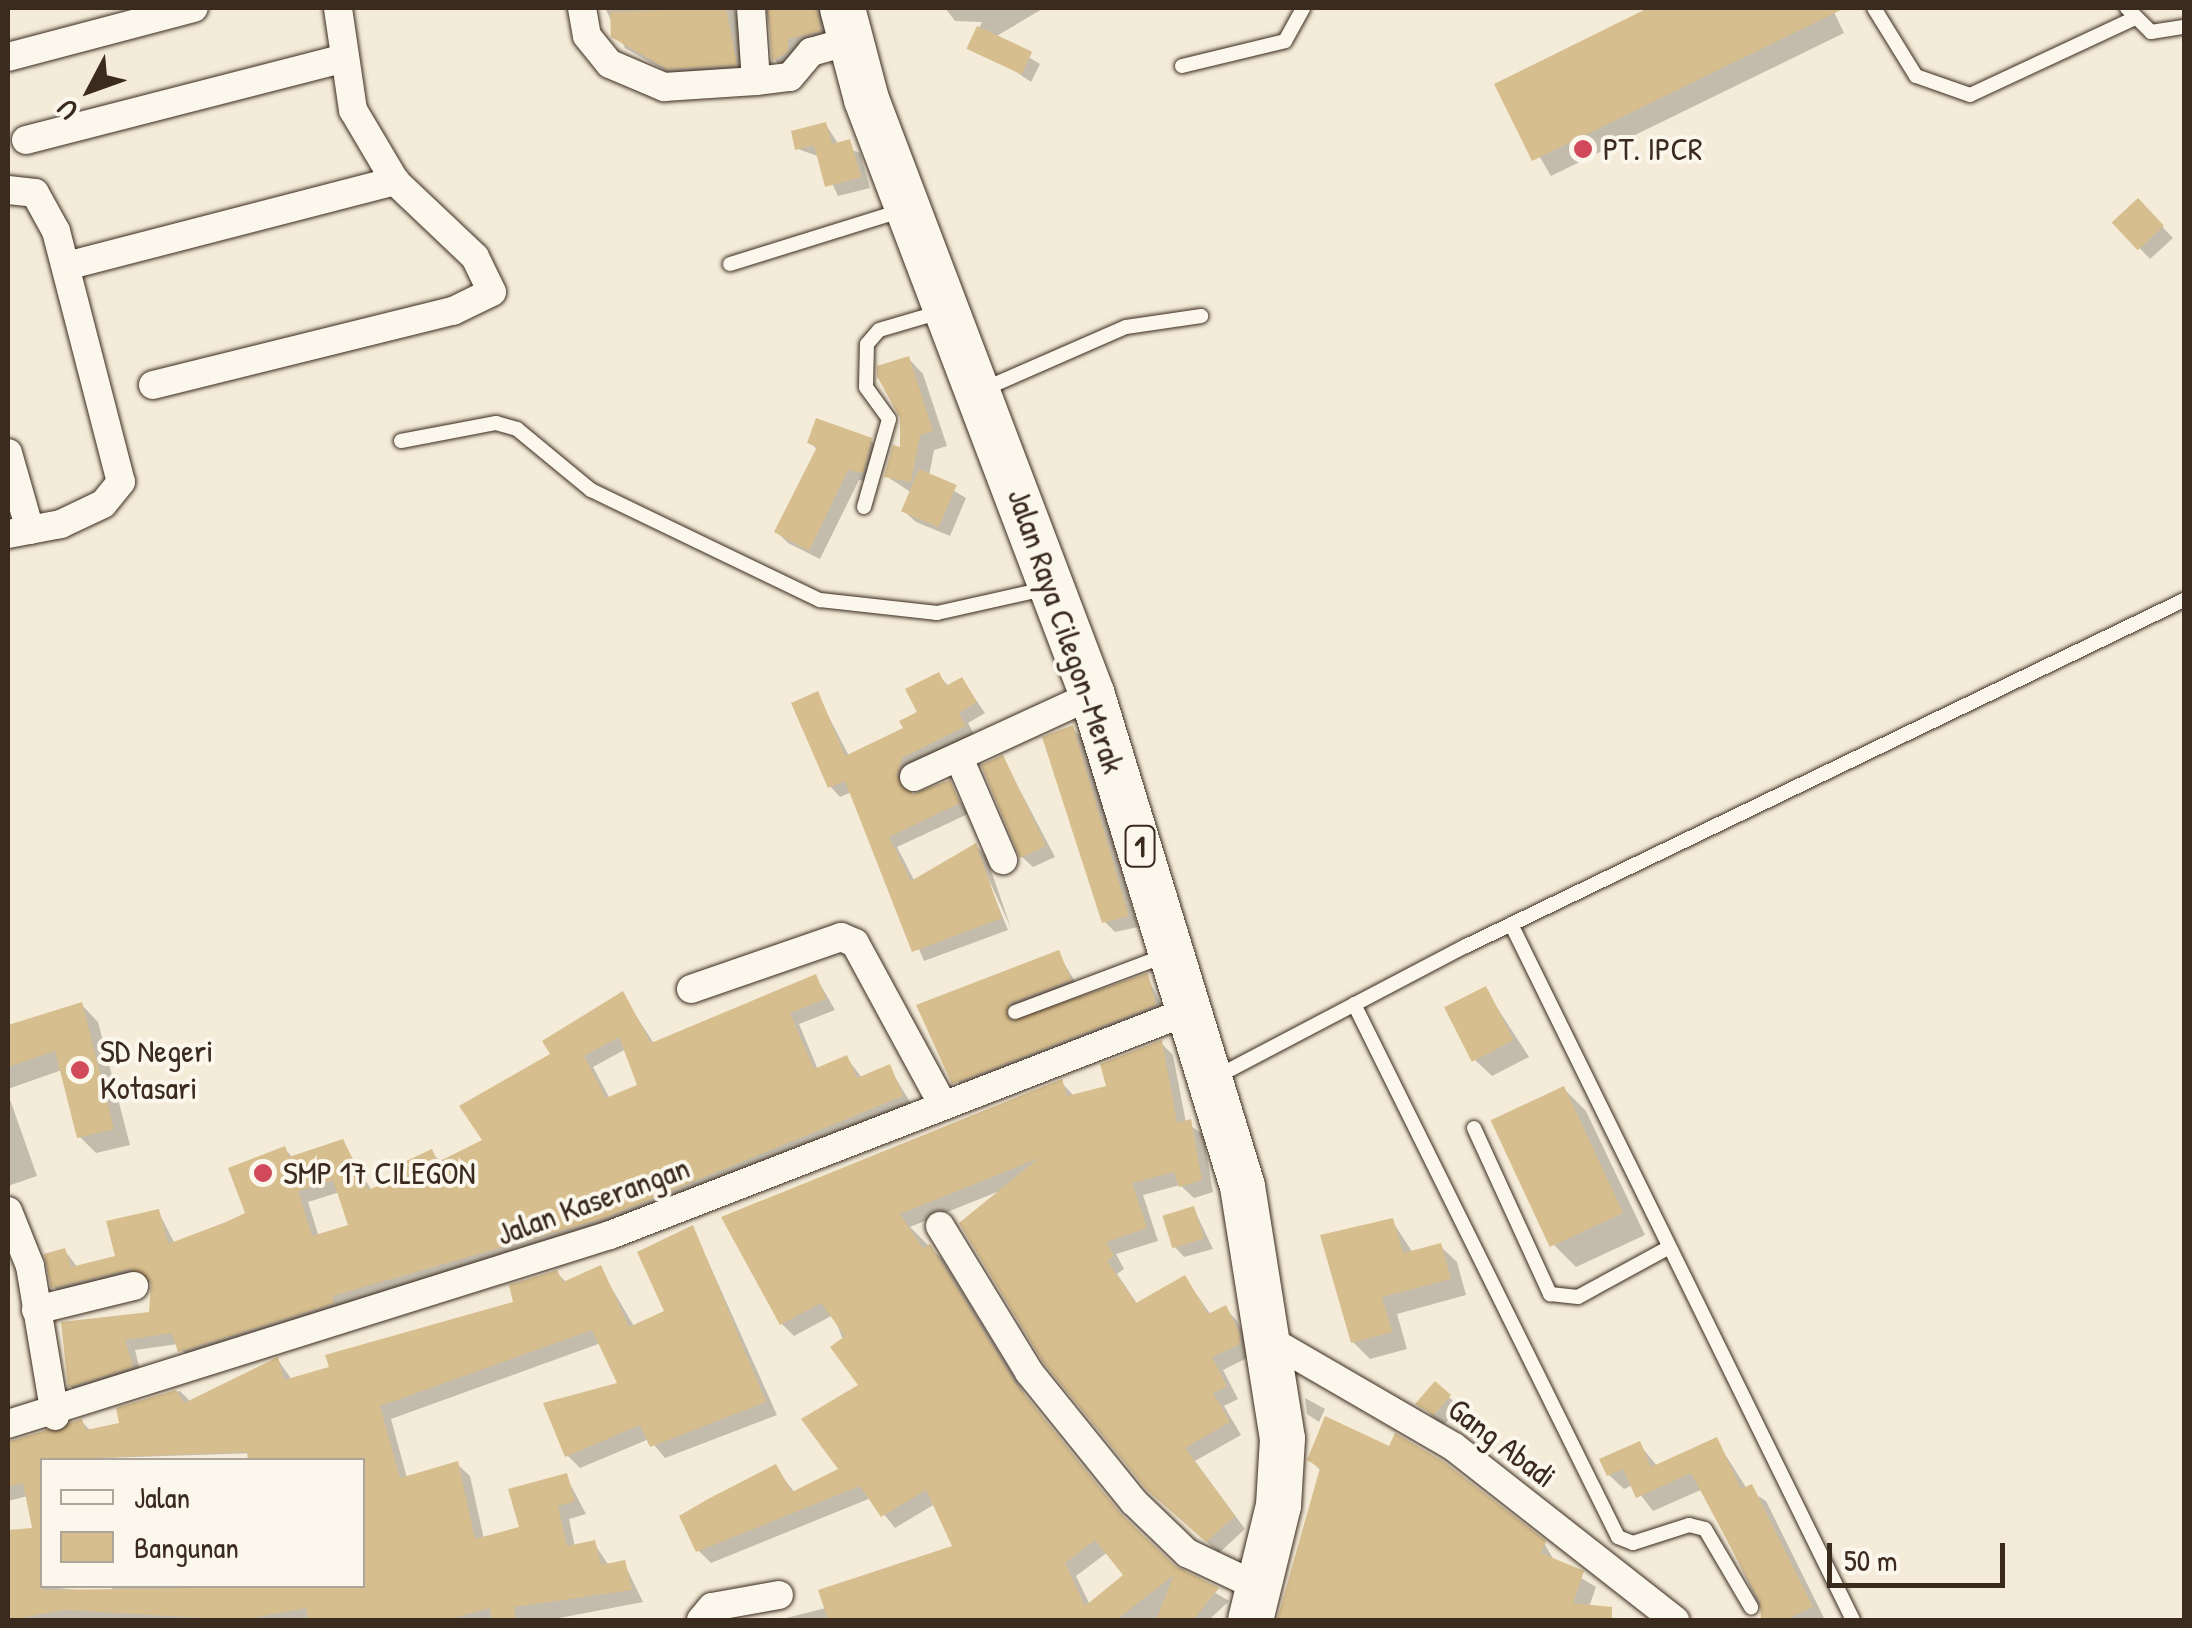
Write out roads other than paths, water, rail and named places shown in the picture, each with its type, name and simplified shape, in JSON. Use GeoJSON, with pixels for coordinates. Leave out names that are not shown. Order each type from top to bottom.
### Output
{"type":"FeatureCollection","features":[{"type":"Feature","properties":{"kind":"highway","name":"Jalan Raya Cilegon-Merak"},"geometry":{"type":"LineString","coordinates":[[854,54],[946,311],[1054,586],[1092,695],[1211,1080],[1272,1342],[1282,1438],[1255,1604]]}},
{"type":"Feature","properties":{"kind":"street"},"geometry":{"type":"LineString","coordinates":[[8,57],[194,8]]}},
{"type":"Feature","properties":{"kind":"street"},"geometry":{"type":"LineString","coordinates":[[153,385],[484,302],[493,282],[395,181],[353,110],[341,59],[338,8]]}},
{"type":"Feature","properties":{"kind":"street"},"geometry":{"type":"LineString","coordinates":[[582,8],[587,36],[625,77],[664,88],[790,77],[811,52],[854,54]]}},
{"type":"Feature","properties":{"kind":"street"},"geometry":{"type":"LineString","coordinates":[[751,8],[756,81]]}},
{"type":"Feature","properties":{"kind":"street"},"geometry":{"type":"LineString","coordinates":[[26,140],[341,59]]}},
{"type":"Feature","properties":{"kind":"street"},"geometry":{"type":"LineString","coordinates":[[74,264],[395,181]]}},
{"type":"Feature","properties":{"kind":"street"},"geometry":{"type":"LineString","coordinates":[[8,190],[35,193],[56,231],[121,482],[103,504],[19,532],[8,453]]}},
{"type":"Feature","properties":{"kind":"street"},"geometry":{"type":"LineString","coordinates":[[914,778],[960,760],[1092,695]]}},
{"type":"Feature","properties":{"kind":"street"},"geometry":{"type":"LineString","coordinates":[[960,760],[1003,860]]}},
{"type":"Feature","properties":{"kind":"street"},"geometry":{"type":"LineString","coordinates":[[690,989],[841,937],[854,943],[942,1103]]}},
{"type":"Feature","properties":{"kind":"street","name":"Jalan Kaserangan"},"geometry":{"type":"LineString","coordinates":[[8,1424],[55,1416],[610,1236],[942,1103],[1191,1010]]}},
{"type":"Feature","properties":{"kind":"street"},"geometry":{"type":"LineString","coordinates":[[8,1211],[36,1310],[55,1416]]}},
{"type":"Feature","properties":{"kind":"street"},"geometry":{"type":"LineString","coordinates":[[940,1226],[1029,1372],[1134,1502],[1187,1553],[1255,1604]]}},
{"type":"Feature","properties":{"kind":"street"},"geometry":{"type":"LineString","coordinates":[[36,1310],[134,1286]]}},
{"type":"Feature","properties":{"kind":"street","name":"Gang Abadi"},"geometry":{"type":"LineString","coordinates":[[1272,1342],[1454,1447],[1675,1620]]}},
{"type":"Feature","properties":{"kind":"street"},"geometry":{"type":"LineString","coordinates":[[701,1620],[712,1607],[779,1595]]}},
{"type":"Feature","properties":{"kind":"lane"},"geometry":{"type":"LineString","coordinates":[[1182,66],[1285,41],[1303,8]]}},
{"type":"Feature","properties":{"kind":"lane"},"geometry":{"type":"LineString","coordinates":[[1874,8],[1916,76],[1970,95],[2130,13],[2162,34],[2184,28]]}},
{"type":"Feature","properties":{"kind":"lane"},"geometry":{"type":"LineString","coordinates":[[730,264],[908,208]]}},
{"type":"Feature","properties":{"kind":"lane"},"geometry":{"type":"LineString","coordinates":[[864,507],[889,419],[866,388],[867,344],[879,330],[946,311]]}},
{"type":"Feature","properties":{"kind":"lane"},"geometry":{"type":"LineString","coordinates":[[979,392],[1126,328],[1201,316]]}},
{"type":"Feature","properties":{"kind":"lane"},"geometry":{"type":"LineString","coordinates":[[401,441],[496,423],[517,428],[591,490],[820,600],[937,613],[1054,586]]}},
{"type":"Feature","properties":{"kind":"lane"},"geometry":{"type":"LineString","coordinates":[[1211,1080],[1512,924],[2184,600]]}},
{"type":"Feature","properties":{"kind":"lane"},"geometry":{"type":"LineString","coordinates":[[1512,924],[1853,1620]]}},
{"type":"Feature","properties":{"kind":"lane"},"geometry":{"type":"LineString","coordinates":[[1014,1012],[1174,952]]}},
{"type":"Feature","properties":{"kind":"lane"},"geometry":{"type":"LineString","coordinates":[[1354,1004],[1618,1537],[1633,1544],[1688,1525],[1705,1529],[1751,1607]]}},
{"type":"Feature","properties":{"kind":"lane"},"geometry":{"type":"LineString","coordinates":[[1474,1128],[1550,1294],[1578,1297],[1668,1248]]}},
{"type":"Feature","properties":{"kind":"place","name":"PT. IPCR"},"geometry":{"type":"Point","coordinates":[1583,149]}},
{"type":"Feature","properties":{"kind":"place","name":"SD Negeri Kotasari"},"geometry":{"type":"Point","coordinates":[80,1070]}},
{"type":"Feature","properties":{"kind":"place","name":"SMP 17 CILEGON"},"geometry":{"type":"Point","coordinates":[263,1173]}}]}
